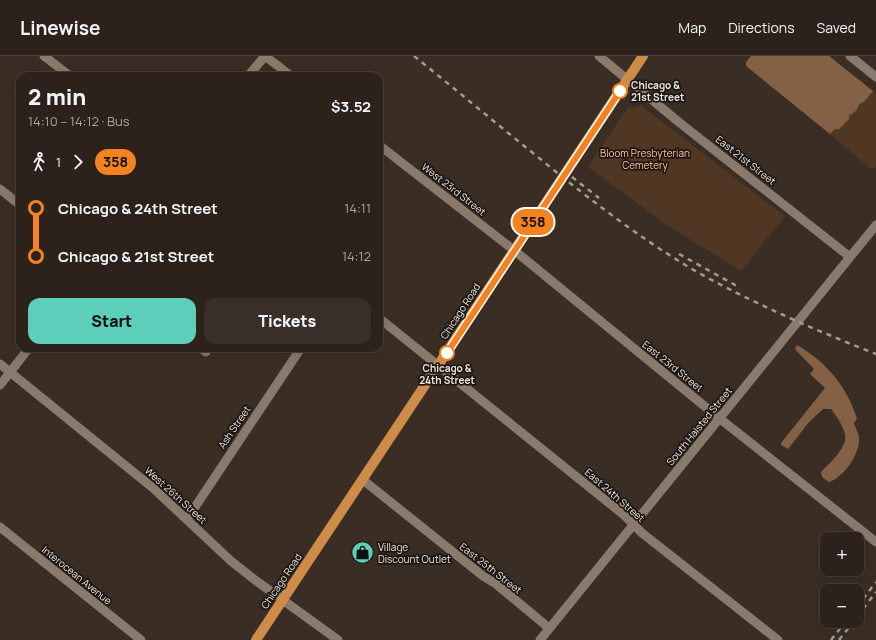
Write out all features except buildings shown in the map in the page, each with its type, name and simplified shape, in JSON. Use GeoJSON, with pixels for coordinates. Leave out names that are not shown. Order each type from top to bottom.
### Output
{"type":"FeatureCollection","features":[{"type":"Feature","properties":{"kind":"main road","name":"Chicago Road"},"geometry":{"type":"LineString","coordinates":[[256,640],[643,56]]}},
{"type":"Feature","properties":{"kind":"street"},"geometry":{"type":"LineString","coordinates":[[44,56],[65,72]]}},
{"type":"Feature","properties":{"kind":"street"},"geometry":{"type":"LineString","coordinates":[[251,72],[265,56],[285,72]]}},
{"type":"Feature","properties":{"kind":"street","name":"East 21st Street"},"geometry":{"type":"LineString","coordinates":[[599,56],[850,256]]}},
{"type":"Feature","properties":{"kind":"street"},"geometry":{"type":"LineString","coordinates":[[850,56],[876,77]]}},
{"type":"Feature","properties":{"kind":"street","name":"West 23rd Street"},"geometry":{"type":"LineString","coordinates":[[383,148],[514,250]]}},
{"type":"Feature","properties":{"kind":"street"},"geometry":{"type":"LineString","coordinates":[[0,189],[16,202]]}},
{"type":"Feature","properties":{"kind":"street","name":"South Halsted Street"},"geometry":{"type":"LineString","coordinates":[[540,640],[876,225]]}},
{"type":"Feature","properties":{"kind":"street","name":"East 23rd Street"},"geometry":{"type":"LineString","coordinates":[[514,250],[720,418],[876,542]]}},
{"type":"Feature","properties":{"kind":"street","name":"East 24th Street"},"geometry":{"type":"LineString","coordinates":[[383,321],[622,513],[642,533],[778,640]]}},
{"type":"Feature","properties":{"kind":"street"},"geometry":{"type":"LineString","coordinates":[[0,384],[26,352]]}},
{"type":"Feature","properties":{"kind":"street","name":"Ash Street"},"geometry":{"type":"LineString","coordinates":[[187,519],[298,352]]}},
{"type":"Feature","properties":{"kind":"street","name":"West 26th Street"},"geometry":{"type":"LineString","coordinates":[[0,364],[138,475],[231,561],[338,640]]}},
{"type":"Feature","properties":{"kind":"street","name":"East 25th Street"},"geometry":{"type":"LineString","coordinates":[[363,480],[483,576],[496,584],[549,628]]}},
{"type":"Feature","properties":{"kind":"street","name":"Interocean Avenue"},"geometry":{"type":"LineString","coordinates":[[0,527],[141,640]]}},
{"type":"Feature","properties":{"kind":"green space"},"geometry":{"type":"Polygon","coordinates":[[[873,91],[876,94],[876,165],[872,170],[830,134],[859,104],[864,102],[873,91]]]}},
{"type":"Feature","properties":{"kind":"green space","name":"Bloom Presbyterian Cemetery"},"geometry":{"type":"Polygon","coordinates":[[[640,105],[785,216],[741,271],[667,225],[588,167],[628,107],[636,108],[640,105]]]}},
{"type":"Feature","properties":{"kind":"shaded area"},"geometry":{"type":"Polygon","coordinates":[[[751,56],[829,56],[873,91],[864,102],[859,104],[856,111],[849,115],[849,119],[839,129],[835,129],[830,134],[746,66],[746,62],[751,56]]]}},
{"type":"Feature","properties":{"kind":"shaded area"},"geometry":{"type":"Polygon","coordinates":[[[797,345],[817,359],[834,376],[853,407],[857,419],[854,423],[859,436],[859,444],[854,458],[840,475],[829,482],[822,477],[821,472],[838,454],[844,444],[845,439],[843,427],[831,409],[823,409],[809,422],[788,449],[781,445],[781,443],[825,388],[810,374],[814,369],[795,349],[797,345]]]}},
{"type":"Feature","properties":{"kind":"railway"},"geometry":{"type":"LineString","coordinates":[[414,56],[592,201],[675,259],[719,284],[763,306],[876,354]]}},
{"type":"Feature","properties":{"kind":"railway"},"geometry":{"type":"LineString","coordinates":[[572,177],[599,198]]}},
{"type":"Feature","properties":{"kind":"railway"},"geometry":{"type":"LineString","coordinates":[[679,254],[737,286]]}},
{"type":"Feature","properties":{"kind":"railway"},"geometry":{"type":"LineString","coordinates":[[864,598],[876,582]]}},
{"type":"Feature","properties":{"kind":"railway"},"geometry":{"type":"LineString","coordinates":[[864,608],[876,592]]}},
{"type":"Feature","properties":{"kind":"railway"},"geometry":{"type":"LineString","coordinates":[[831,640],[840,628]]}},
{"type":"Feature","properties":{"kind":"railway"},"geometry":{"type":"LineString","coordinates":[[839,640],[848,628]]}},
{"type":"Feature","properties":{"kind":"bus line","name":"358"},"geometry":{"type":"LineString","coordinates":[[447,353],[620,91]]}},
{"type":"Feature","properties":{"kind":"place","name":"Chicago & 21st Street"},"geometry":{"type":"Point","coordinates":[620,91]}},
{"type":"Feature","properties":{"kind":"place","name":"Chicago & 24th Street"},"geometry":{"type":"Point","coordinates":[447,353]}},
{"type":"Feature","properties":{"kind":"place","name":"Village Discount Outlet"},"geometry":{"type":"Point","coordinates":[363,553]}}]}
